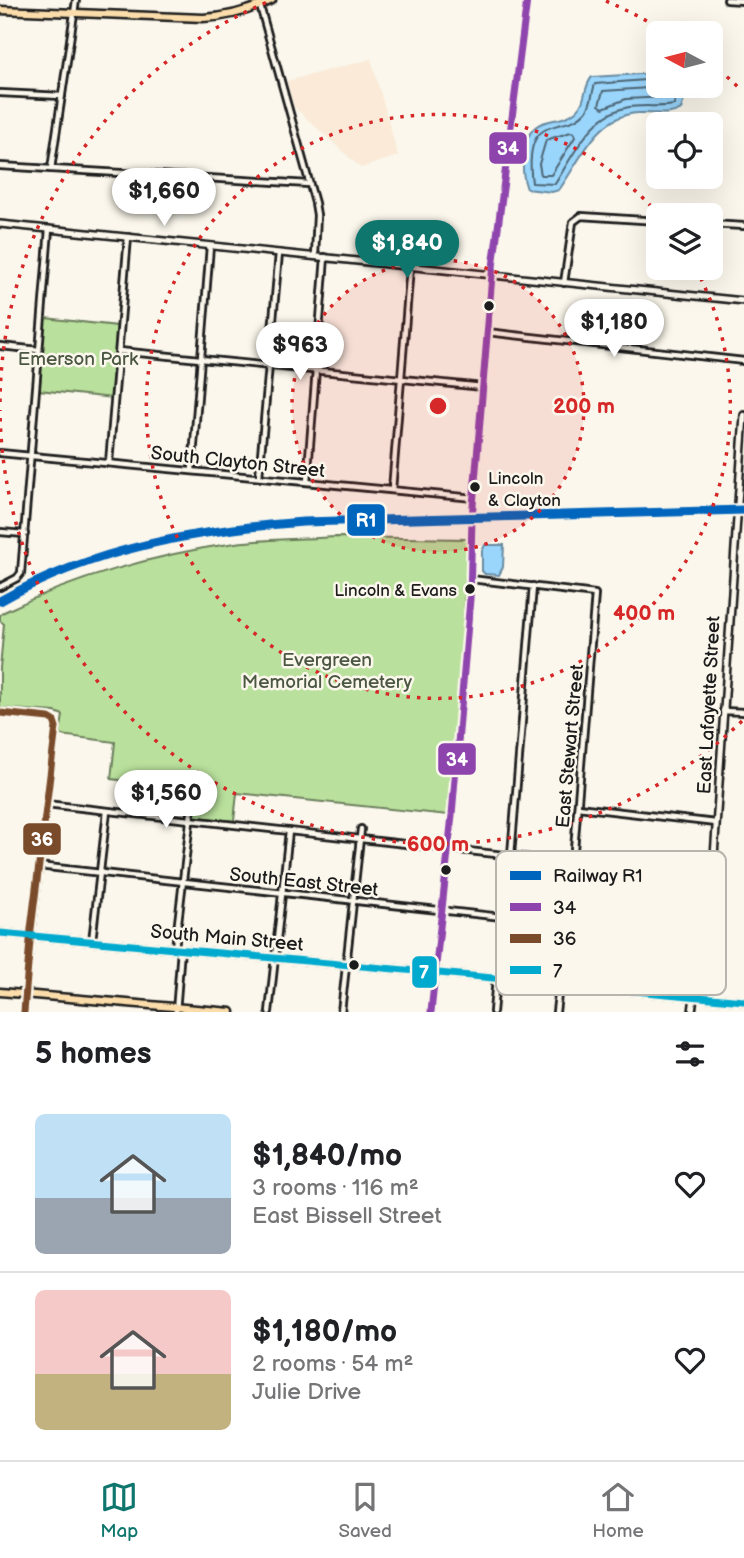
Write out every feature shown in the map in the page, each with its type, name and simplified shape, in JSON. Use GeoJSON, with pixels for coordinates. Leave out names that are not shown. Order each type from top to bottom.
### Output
{"type":"FeatureCollection","features":[{"type":"Feature","properties":{"kind":"main road"},"geometry":{"type":"LineString","coordinates":[[0,10],[203,18],[226,17],[272,0]]}},
{"type":"Feature","properties":{"kind":"main road","name":"South Main Street"},"geometry":{"type":"LineString","coordinates":[[0,933],[496,979]]}},
{"type":"Feature","properties":{"kind":"main road"},"geometry":{"type":"LineString","coordinates":[[0,992],[231,1012]]}},
{"type":"Feature","properties":{"kind":"main road","name":"South Main Street"},"geometry":{"type":"LineString","coordinates":[[681,995],[744,1000]]}},
{"type":"Feature","properties":{"kind":"street"},"geometry":{"type":"LineString","coordinates":[[51,169],[76,0]]}},
{"type":"Feature","properties":{"kind":"street"},"geometry":{"type":"LineString","coordinates":[[431,1012],[471,579],[474,498],[492,275],[527,0]]}},
{"type":"Feature","properties":{"kind":"street"},"geometry":{"type":"LineString","coordinates":[[727,0],[744,2]]}},
{"type":"Feature","properties":{"kind":"street"},"geometry":{"type":"LineString","coordinates":[[260,6],[317,210],[315,257]]}},
{"type":"Feature","properties":{"kind":"street"},"geometry":{"type":"LineString","coordinates":[[0,93],[62,96]]}},
{"type":"Feature","properties":{"kind":"street"},"geometry":{"type":"LineString","coordinates":[[0,166],[309,184]]}},
{"type":"Feature","properties":{"kind":"street"},"geometry":{"type":"LineString","coordinates":[[564,283],[573,222],[576,218],[581,216],[646,220]]}},
{"type":"Feature","properties":{"kind":"street"},"geometry":{"type":"LineString","coordinates":[[0,224],[744,301]]}},
{"type":"Feature","properties":{"kind":"street"},"geometry":{"type":"LineString","coordinates":[[723,225],[744,226]]}},
{"type":"Feature","properties":{"kind":"street"},"geometry":{"type":"LineString","coordinates":[[0,587],[19,577],[48,229]]}},
{"type":"Feature","properties":{"kind":"street"},"geometry":{"type":"LineString","coordinates":[[109,463],[128,237]]}},
{"type":"Feature","properties":{"kind":"street"},"geometry":{"type":"LineString","coordinates":[[192,470],[210,246]]}},
{"type":"Feature","properties":{"kind":"street"},"geometry":{"type":"LineString","coordinates":[[259,477],[279,253]]}},
{"type":"Feature","properties":{"kind":"street"},"geometry":{"type":"LineString","coordinates":[[307,482],[325,257]]}},
{"type":"Feature","properties":{"kind":"street"},"geometry":{"type":"LineString","coordinates":[[392,490],[410,267]]}},
{"type":"Feature","properties":{"kind":"street"},"geometry":{"type":"LineString","coordinates":[[487,332],[744,361]]}},
{"type":"Feature","properties":{"kind":"street"},"geometry":{"type":"LineString","coordinates":[[0,346],[39,350]]}},
{"type":"Feature","properties":{"kind":"street"},"geometry":{"type":"LineString","coordinates":[[119,351],[483,387]]}},
{"type":"Feature","properties":{"kind":"street","name":"East Lafayette Street"},"geometry":{"type":"LineString","coordinates":[[714,851],[744,415]]}},
{"type":"Feature","properties":{"kind":"street","name":"South Clayton Street"},"geometry":{"type":"LineString","coordinates":[[0,453],[474,498]]}},
{"type":"Feature","properties":{"kind":"street"},"geometry":{"type":"LineString","coordinates":[[736,522],[744,521]]}},
{"type":"Feature","properties":{"kind":"street"},"geometry":{"type":"LineString","coordinates":[[0,532],[24,534]]}},
{"type":"Feature","properties":{"kind":"street"},"geometry":{"type":"LineString","coordinates":[[471,579],[533,586],[511,851]]}},
{"type":"Feature","properties":{"kind":"street","name":"East Stewart Street"},"geometry":{"type":"LineString","coordinates":[[533,586],[595,594],[574,851]]}},
{"type":"Feature","properties":{"kind":"street"},"geometry":{"type":"LineString","coordinates":[[723,711],[744,712]]}},
{"type":"Feature","properties":{"kind":"street"},"geometry":{"type":"LineString","coordinates":[[0,713],[49,718],[54,720],[56,727],[38,866],[24,1012]]}},
{"type":"Feature","properties":{"kind":"street"},"geometry":{"type":"LineString","coordinates":[[176,1009],[183,882],[194,788]]}},
{"type":"Feature","properties":{"kind":"street"},"geometry":{"type":"LineString","coordinates":[[46,804],[496,854]]}},
{"type":"Feature","properties":{"kind":"street"},"geometry":{"type":"LineString","coordinates":[[578,807],[716,823]]}},
{"type":"Feature","properties":{"kind":"street"},"geometry":{"type":"LineString","coordinates":[[92,941],[107,811]]}},
{"type":"Feature","properties":{"kind":"street"},"geometry":{"type":"LineString","coordinates":[[341,1012],[361,829]]}},
{"type":"Feature","properties":{"kind":"street"},"geometry":{"type":"LineString","coordinates":[[269,1012],[289,831]]}},
{"type":"Feature","properties":{"kind":"street","name":"South East Street"},"geometry":{"type":"LineString","coordinates":[[38,866],[496,916]]}},
{"type":"Feature","properties":{"kind":"street"},"geometry":{"type":"LineString","coordinates":[[493,1012],[496,979]]}},
{"type":"Feature","properties":{"kind":"street","name":"East Lafayette Street"},"geometry":{"type":"LineString","coordinates":[[692,1012],[693,996]]}},
{"type":"Feature","properties":{"kind":"shaded area"},"geometry":{"type":"Polygon","coordinates":[[[371,59],[398,156],[361,168],[294,107],[287,81],[371,59]]]}},
{"type":"Feature","properties":{"kind":"green space","name":"Emerson Park"},"geometry":{"type":"Polygon","coordinates":[[[45,318],[117,326],[112,398],[39,390],[45,318]]]}},
{"type":"Feature","properties":{"kind":"green space","name":"Evergreen Memorial Cemetery"},"geometry":{"type":"Polygon","coordinates":[[[337,537],[468,539],[448,815],[237,793],[234,821],[194,817],[196,792],[172,790],[172,786],[111,779],[115,742],[60,735],[63,715],[55,712],[0,708],[4,624],[0,621],[0,615],[4,612],[87,578],[176,554],[248,542],[337,537]]]}},
{"type":"Feature","properties":{"kind":"water"},"geometry":{"type":"Polygon","coordinates":[[[646,74],[646,98],[684,100],[681,109],[676,111],[638,113],[611,122],[591,141],[559,190],[552,192],[527,189],[523,163],[529,136],[540,124],[563,118],[576,111],[592,77],[646,74]]]}},
{"type":"Feature","properties":{"kind":"water"},"geometry":{"type":"Polygon","coordinates":[[[485,545],[504,545],[503,567],[499,575],[485,574],[482,571],[482,551],[485,545]]]}},
{"type":"Feature","properties":{"kind":"rail line","name":"R1"},"geometry":{"type":"LineString","coordinates":[[0,601],[72,567],[109,555],[224,530],[303,522],[744,510]]}},
{"type":"Feature","properties":{"kind":"transit line","name":"34"},"geometry":{"type":"LineString","coordinates":[[431,1012],[452,815],[470,599],[472,518],[492,275],[527,0]]}},
{"type":"Feature","properties":{"kind":"transit line","name":"36"},"geometry":{"type":"LineString","coordinates":[[0,713],[49,718],[54,721],[56,727],[31,929],[24,1012]]}},
{"type":"Feature","properties":{"kind":"transit line","name":"7"},"geometry":{"type":"LineString","coordinates":[[0,933],[496,978]]}},
{"type":"Feature","properties":{"kind":"transit line","name":"7"},"geometry":{"type":"LineString","coordinates":[[678,995],[744,1001]]}},
{"type":"Feature","properties":{"kind":"place","name":"Lincoln & Clayton"},"geometry":{"type":"Point","coordinates":[475,487]}},
{"type":"Feature","properties":{"kind":"place","name":"Lincoln & Evans"},"geometry":{"type":"Point","coordinates":[470,589]}}]}
